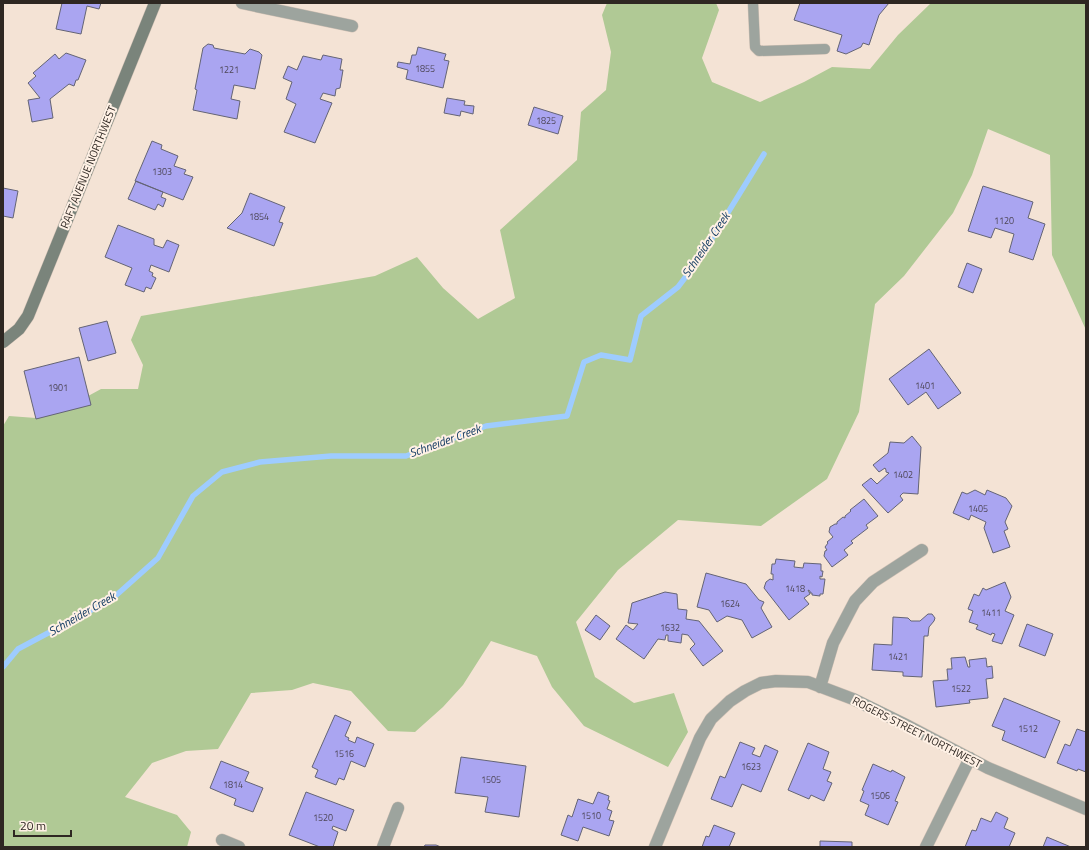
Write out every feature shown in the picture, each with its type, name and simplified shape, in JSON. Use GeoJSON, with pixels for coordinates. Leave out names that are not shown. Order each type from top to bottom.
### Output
{"type":"FeatureCollection","features":[{"type":"Feature","properties":{"kind":"street","name":"RAFT AVENUE NORTHWEST"},"geometry":{"type":"LineString","coordinates":[[3,342],[19,329],[28,316],[155,3]]}},
{"type":"Feature","properties":{"kind":"street"},"geometry":{"type":"LineString","coordinates":[[242,3],[352,26]]}},
{"type":"Feature","properties":{"kind":"street"},"geometry":{"type":"LineString","coordinates":[[820,687],[833,643],[855,601],[873,582],[922,550]]}},
{"type":"Feature","properties":{"kind":"street","name":"ROGERS STREET NORTHWEST"},"geometry":{"type":"LineString","coordinates":[[655,847],[700,738],[711,720],[730,701],[761,684],[776,681],[808,682],[853,699],[988,768],[1086,809]]}},
{"type":"Feature","properties":{"kind":"street"},"geometry":{"type":"LineString","coordinates":[[926,847],[970,758]]}},
{"type":"Feature","properties":{"kind":"street"},"geometry":{"type":"LineString","coordinates":[[383,847],[398,808]]}},
{"type":"Feature","properties":{"kind":"street"},"geometry":{"type":"LineString","coordinates":[[222,840],[239,847]]}},
{"type":"Feature","properties":{"kind":"lane"},"geometry":{"type":"LineString","coordinates":[[752,3],[755,48],[759,51],[825,49]]}},
{"type":"Feature","properties":{"kind":"green space"},"geometry":{"type":"Polygon","coordinates":[[[607,3],[716,3],[719,10],[702,58],[712,82],[760,102],[804,82],[832,67],[870,69],[898,35],[931,3],[1086,3],[1086,330],[1052,255],[1050,155],[988,129],[972,175],[953,213],[904,276],[875,304],[859,412],[827,479],[761,526],[678,520],[618,570],[576,622],[595,677],[634,703],[674,693],[688,732],[668,767],[584,726],[552,687],[537,656],[491,641],[463,685],[443,707],[415,732],[388,731],[351,691],[313,683],[292,690],[251,693],[218,749],[186,751],[152,763],[125,797],[177,815],[191,832],[187,847],[3,847],[3,426],[9,416],[36,418],[68,407],[101,389],[138,389],[143,365],[131,340],[141,316],[375,276],[417,257],[443,288],[478,319],[515,298],[500,230],[577,160],[581,112],[606,90],[611,52],[602,15],[607,3]]]}},
{"type":"Feature","properties":{"kind":"building"},"geometry":{"type":"Polygon","coordinates":[[[62,3],[101,3],[99,9],[87,6],[81,34],[56,29],[62,3]]]}},
{"type":"Feature","properties":{"kind":"building"},"geometry":{"type":"Polygon","coordinates":[[[800,3],[889,3],[879,15],[869,45],[863,43],[861,47],[846,54],[837,51],[842,35],[794,20],[800,3]]]}},
{"type":"Feature","properties":{"kind":"building"},"geometry":{"type":"Polygon","coordinates":[[[208,44],[213,45],[214,48],[245,54],[250,49],[259,52],[262,55],[255,89],[234,85],[231,99],[240,101],[237,119],[193,110],[197,90],[195,89],[203,48],[208,44]]]}},
{"type":"Feature","properties":{"kind":"building"},"geometry":{"type":"Polygon","coordinates":[[[418,47],[446,54],[444,60],[449,61],[443,88],[406,79],[408,70],[397,67],[398,62],[410,64],[412,55],[416,55],[418,47]]]}},
{"type":"Feature","properties":{"kind":"building"},"geometry":{"type":"Polygon","coordinates":[[[66,53],[86,60],[78,80],[76,80],[74,86],[69,84],[50,99],[53,118],[32,122],[28,100],[40,98],[28,83],[36,76],[33,73],[55,54],[59,59],[66,53]]]}},
{"type":"Feature","properties":{"kind":"building"},"geometry":{"type":"Polygon","coordinates":[[[323,55],[342,59],[340,70],[343,70],[340,88],[336,89],[335,96],[323,93],[320,99],[332,103],[315,143],[284,132],[296,104],[286,99],[292,82],[283,78],[288,66],[297,70],[303,56],[321,60],[323,55]]]}},
{"type":"Feature","properties":{"kind":"building"},"geometry":{"type":"Polygon","coordinates":[[[447,98],[465,101],[464,105],[474,106],[473,114],[461,111],[460,116],[444,113],[447,98]]]}},
{"type":"Feature","properties":{"kind":"building"},"geometry":{"type":"Polygon","coordinates":[[[534,107],[563,116],[558,134],[528,125],[534,107]]]}},
{"type":"Feature","properties":{"kind":"building"},"geometry":{"type":"Polygon","coordinates":[[[152,141],[162,145],[161,149],[178,156],[174,166],[186,170],[184,174],[193,177],[183,200],[135,181],[152,141]]]}},
{"type":"Feature","properties":{"kind":"building"},"geometry":{"type":"Polygon","coordinates":[[[136,181],[163,192],[161,197],[166,199],[163,207],[158,204],[155,210],[128,199],[136,181]]]}},
{"type":"Feature","properties":{"kind":"building"},"geometry":{"type":"Polygon","coordinates":[[[983,186],[1033,202],[1028,218],[1045,224],[1033,260],[1009,252],[1014,234],[995,228],[991,238],[968,231],[983,186]]]}},
{"type":"Feature","properties":{"kind":"building"},"geometry":{"type":"Polygon","coordinates":[[[3,188],[18,191],[13,218],[3,216],[3,188]]]}},
{"type":"Feature","properties":{"kind":"building"},"geometry":{"type":"Polygon","coordinates":[[[250,193],[285,207],[279,222],[283,223],[274,246],[227,228],[242,213],[250,193]]]}},
{"type":"Feature","properties":{"kind":"building"},"geometry":{"type":"Polygon","coordinates":[[[118,225],[154,239],[154,245],[163,248],[167,240],[179,245],[169,272],[151,265],[149,271],[153,273],[152,276],[156,278],[151,289],[146,287],[144,292],[125,285],[132,268],[105,257],[118,225]]]}},
{"type":"Feature","properties":{"kind":"building"},"geometry":{"type":"Polygon","coordinates":[[[967,263],[982,269],[973,293],[958,287],[967,263]]]}},
{"type":"Feature","properties":{"kind":"building"},"geometry":{"type":"Polygon","coordinates":[[[107,321],[116,353],[88,361],[79,328],[107,321]]]}},
{"type":"Feature","properties":{"kind":"building"},"geometry":{"type":"Polygon","coordinates":[[[929,349],[961,393],[938,409],[926,392],[908,405],[889,379],[929,349]]]}},
{"type":"Feature","properties":{"kind":"building"},"geometry":{"type":"Polygon","coordinates":[[[79,357],[91,405],[36,419],[24,371],[79,357]]]}},
{"type":"Feature","properties":{"kind":"building"},"geometry":{"type":"Polygon","coordinates":[[[912,436],[921,447],[918,494],[903,493],[900,496],[903,500],[888,513],[862,485],[871,478],[877,484],[889,473],[886,472],[885,468],[879,472],[873,465],[888,453],[890,442],[904,443],[912,436]]]}},
{"type":"Feature","properties":{"kind":"building"},"geometry":{"type":"Polygon","coordinates":[[[975,490],[985,495],[987,490],[1006,498],[1012,506],[1005,522],[1008,529],[1004,531],[1010,547],[993,553],[984,528],[986,522],[971,515],[969,520],[953,513],[962,492],[967,494],[975,490]]]}},
{"type":"Feature","properties":{"kind":"building"},"geometry":{"type":"Polygon","coordinates":[[[864,499],[878,516],[866,525],[868,528],[851,541],[853,543],[844,550],[848,555],[832,567],[824,556],[825,551],[827,550],[825,547],[828,543],[827,542],[833,537],[829,532],[830,527],[837,524],[837,522],[843,517],[845,518],[845,516],[851,511],[850,510],[864,499]]]}},
{"type":"Feature","properties":{"kind":"building"},"geometry":{"type":"Polygon","coordinates":[[[776,559],[795,561],[794,567],[803,568],[804,563],[821,564],[821,571],[823,571],[820,579],[825,579],[823,594],[820,594],[820,596],[812,595],[812,593],[808,590],[810,594],[804,598],[809,604],[789,620],[764,588],[766,582],[770,579],[773,580],[773,574],[771,574],[772,564],[775,564],[776,559]]]}},
{"type":"Feature","properties":{"kind":"building"},"geometry":{"type":"Polygon","coordinates":[[[706,573],[746,584],[759,600],[764,602],[761,608],[772,627],[752,638],[742,620],[727,616],[717,622],[709,610],[697,607],[706,573]]]}},
{"type":"Feature","properties":{"kind":"building"},"geometry":{"type":"Polygon","coordinates":[[[1005,582],[1011,597],[1005,611],[1014,615],[1002,644],[992,641],[995,634],[992,633],[991,635],[976,629],[978,625],[969,622],[973,611],[968,609],[974,594],[979,596],[983,588],[986,590],[1005,582]]]}},
{"type":"Feature","properties":{"kind":"building"},"geometry":{"type":"Polygon","coordinates":[[[665,592],[677,594],[678,609],[687,610],[686,619],[699,621],[723,651],[703,666],[690,649],[695,644],[688,635],[682,634],[681,643],[668,641],[668,635],[666,635],[665,640],[658,639],[644,659],[616,639],[626,625],[633,630],[638,624],[628,623],[632,603],[665,592]]]}},
{"type":"Feature","properties":{"kind":"building"},"geometry":{"type":"Polygon","coordinates":[[[928,614],[932,614],[935,618],[929,627],[928,636],[924,636],[922,677],[903,676],[903,672],[872,670],[874,644],[892,645],[893,617],[908,618],[911,621],[920,621],[928,614]]]}},
{"type":"Feature","properties":{"kind":"building"},"geometry":{"type":"Polygon","coordinates":[[[596,615],[610,626],[600,640],[585,630],[596,615]]]}},
{"type":"Feature","properties":{"kind":"building"},"geometry":{"type":"Polygon","coordinates":[[[1027,624],[1053,634],[1045,656],[1019,646],[1027,624]]]}},
{"type":"Feature","properties":{"kind":"building"},"geometry":{"type":"Polygon","coordinates":[[[965,657],[968,667],[970,667],[969,660],[986,658],[987,667],[992,666],[993,678],[986,679],[988,698],[969,700],[970,703],[936,707],[933,681],[948,680],[947,669],[952,669],[951,658],[965,657]]]}},
{"type":"Feature","properties":{"kind":"building"},"geometry":{"type":"Polygon","coordinates":[[[1004,698],[1060,721],[1045,758],[1002,740],[1005,731],[992,726],[1004,698]]]}},
{"type":"Feature","properties":{"kind":"building"},"geometry":{"type":"Polygon","coordinates":[[[335,715],[351,722],[345,736],[349,738],[348,740],[355,743],[357,737],[374,744],[365,767],[351,761],[344,780],[339,778],[336,785],[315,777],[318,770],[312,767],[335,715]]]}},
{"type":"Feature","properties":{"kind":"building"},"geometry":{"type":"Polygon","coordinates":[[[1077,729],[1086,732],[1086,772],[1078,769],[1077,771],[1057,763],[1065,744],[1070,746],[1077,729]]]}},
{"type":"Feature","properties":{"kind":"building"},"geometry":{"type":"Polygon","coordinates":[[[740,742],[755,748],[752,754],[760,757],[765,745],[778,751],[761,792],[742,784],[732,807],[711,799],[720,776],[725,778],[740,742]]]}},
{"type":"Feature","properties":{"kind":"building"},"geometry":{"type":"Polygon","coordinates":[[[808,743],[829,752],[823,769],[831,772],[827,781],[832,783],[824,801],[811,795],[809,799],[788,790],[808,743]]]}},
{"type":"Feature","properties":{"kind":"building"},"geometry":{"type":"Polygon","coordinates":[[[461,757],[526,766],[519,817],[485,812],[488,797],[455,793],[461,757]]]}},
{"type":"Feature","properties":{"kind":"building"},"geometry":{"type":"Polygon","coordinates":[[[221,761],[249,772],[245,781],[263,788],[253,812],[234,805],[236,799],[210,788],[221,761]]]}},
{"type":"Feature","properties":{"kind":"building"},"geometry":{"type":"Polygon","coordinates":[[[873,764],[891,772],[892,770],[905,777],[895,801],[898,802],[888,825],[865,815],[869,805],[860,801],[864,791],[862,790],[873,764]]]}},
{"type":"Feature","properties":{"kind":"building"},"geometry":{"type":"Polygon","coordinates":[[[306,792],[354,810],[346,831],[333,826],[332,829],[338,832],[333,847],[320,847],[289,835],[306,792]]]}},
{"type":"Feature","properties":{"kind":"building"},"geometry":{"type":"Polygon","coordinates":[[[598,792],[609,796],[608,800],[610,801],[607,809],[612,811],[609,820],[614,821],[609,836],[583,827],[578,841],[561,835],[568,815],[572,817],[578,799],[593,804],[598,792]]]}},
{"type":"Feature","properties":{"kind":"building"},"geometry":{"type":"Polygon","coordinates":[[[996,812],[1008,818],[1004,828],[1015,833],[1009,847],[965,847],[972,830],[976,831],[981,818],[991,822],[996,812]]]}},
{"type":"Feature","properties":{"kind":"building"},"geometry":{"type":"Polygon","coordinates":[[[714,825],[735,833],[729,847],[702,847],[706,836],[709,837],[714,825]]]}},
{"type":"Feature","properties":{"kind":"building"},"geometry":{"type":"Polygon","coordinates":[[[1047,837],[1071,847],[1043,847],[1047,837]]]}},
{"type":"Feature","properties":{"kind":"building"},"geometry":{"type":"Polygon","coordinates":[[[820,841],[852,842],[852,847],[820,847],[820,841]]]}},
{"type":"Feature","properties":{"kind":"building"},"geometry":{"type":"Polygon","coordinates":[[[425,845],[436,845],[441,847],[424,847],[425,845]]]}},
{"type":"Feature","properties":{"kind":"waterway","name":"Schneider Creek"},"geometry":{"type":"LineString","coordinates":[[3,667],[18,649],[112,599],[158,558],[193,496],[222,472],[260,462],[331,456],[406,456],[486,426],[567,416],[584,362],[601,355],[630,360],[641,316],[678,287],[700,258],[764,154]]}}]}
